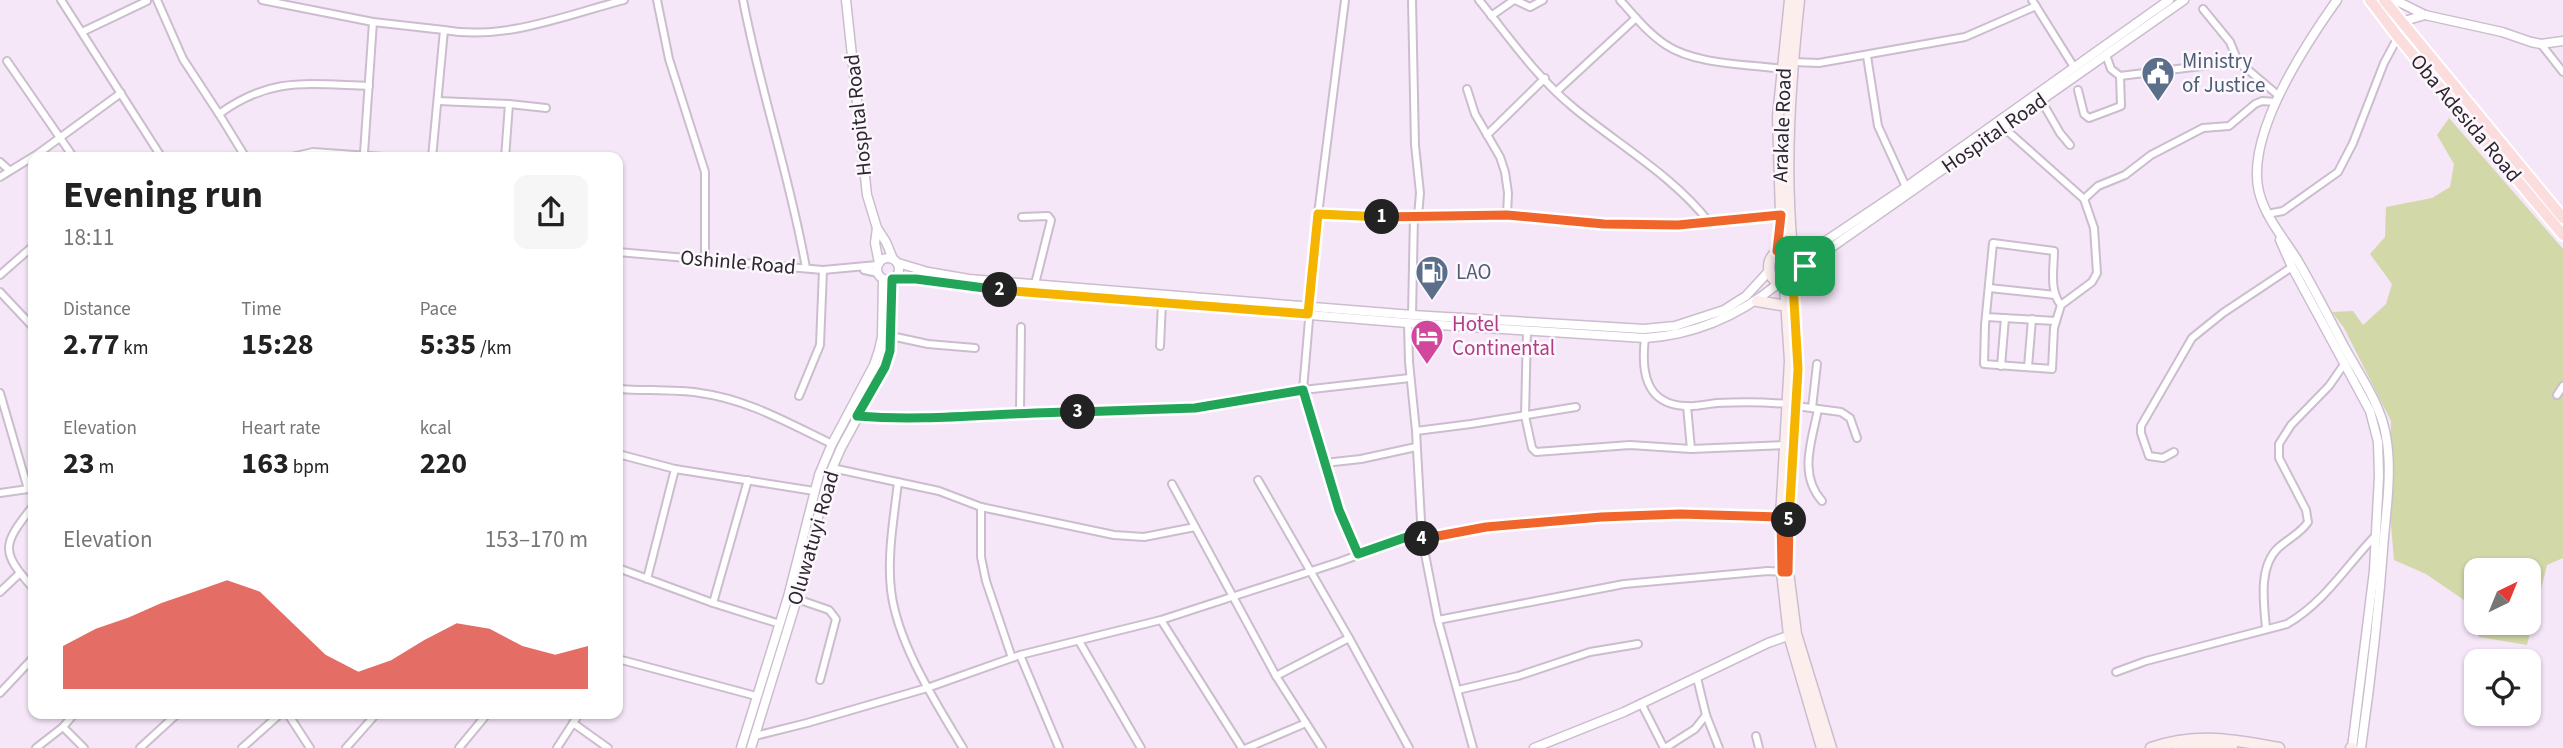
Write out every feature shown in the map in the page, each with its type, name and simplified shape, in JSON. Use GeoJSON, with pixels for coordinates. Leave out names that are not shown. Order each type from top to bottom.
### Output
{"type":"FeatureCollection","features":[{"type":"Feature","properties":{"kind":"main road","name":"Arakale Road"},"geometry":{"type":"LineString","coordinates":[[1777,251],[1781,215],[1778,117],[1790,0]]}},
{"type":"Feature","properties":{"kind":"main road","name":"Arakale Road"},"geometry":{"type":"LineString","coordinates":[[1795,251],[1788,205],[1788,124],[1799,0]]}},
{"type":"Feature","properties":{"kind":"main road","name":"Oba Adesida Road"},"geometry":{"type":"LineString","coordinates":[[2370,0],[2563,235]]}},
{"type":"Feature","properties":{"kind":"main road","name":"Oba Adesida Road"},"geometry":{"type":"LineString","coordinates":[[2384,0],[2563,218]]}},
{"type":"Feature","properties":{"kind":"main road"},"geometry":{"type":"LineString","coordinates":[[1777,251],[1795,251],[1805,266],[1804,274],[1786,284],[1772,278],[1769,263],[1777,251]]}},
{"type":"Feature","properties":{"kind":"main road"},"geometry":{"type":"LineString","coordinates":[[1785,572],[1792,405],[1786,284]]}},
{"type":"Feature","properties":{"kind":"main road"},"geometry":{"type":"LineString","coordinates":[[1786,284],[1798,369],[1784,445],[1781,517],[1785,572],[1793,635],[1822,748]]}},
{"type":"Feature","properties":{"kind":"main road"},"geometry":{"type":"LineString","coordinates":[[1757,301],[1787,306]]}},
{"type":"Feature","properties":{"kind":"main road"},"geometry":{"type":"LineString","coordinates":[[1793,635],[1831,748]]}},
{"type":"Feature","properties":{"kind":"main road"},"geometry":{"type":"LineString","coordinates":[[2151,748],[2186,738],[2207,737],[2279,748]]}},
{"type":"Feature","properties":{"kind":"main road"},"geometry":{"type":"LineString","coordinates":[[2177,748],[2193,745],[2239,748]]}},
{"type":"Feature","properties":{"kind":"street"},"geometry":{"type":"LineString","coordinates":[[61,0],[158,152]]}},
{"type":"Feature","properties":{"kind":"street"},"geometry":{"type":"LineString","coordinates":[[82,32],[150,0],[183,59],[242,152]]}},
{"type":"Feature","properties":{"kind":"street"},"geometry":{"type":"LineString","coordinates":[[262,0],[373,22],[481,34],[508,31],[624,0]]}},
{"type":"Feature","properties":{"kind":"street"},"geometry":{"type":"LineString","coordinates":[[657,0],[669,59],[705,172],[705,260]]}},
{"type":"Feature","properties":{"kind":"street"},"geometry":{"type":"LineString","coordinates":[[743,0],[763,92],[785,167],[806,268]]}},
{"type":"Feature","properties":{"kind":"street","name":"Hospital Road"},"geometry":{"type":"LineString","coordinates":[[846,0],[867,195],[877,228]]}},
{"type":"Feature","properties":{"kind":"street"},"geometry":{"type":"LineString","coordinates":[[1345,0],[1318,214],[1303,390],[1339,510],[1358,554]]}},
{"type":"Feature","properties":{"kind":"street"},"geometry":{"type":"LineString","coordinates":[[1412,0],[1415,145],[1420,193],[1416,216],[1410,318],[1410,378],[1422,535],[1438,620],[1474,748]]}},
{"type":"Feature","properties":{"kind":"street"},"geometry":{"type":"LineString","coordinates":[[1479,0],[1517,51],[1572,107],[1667,180],[1698,208],[1709,222]]}},
{"type":"Feature","properties":{"kind":"street"},"geometry":{"type":"LineString","coordinates":[[1491,16],[1515,0],[1530,7],[1543,0]]}},
{"type":"Feature","properties":{"kind":"street"},"geometry":{"type":"LineString","coordinates":[[1620,0],[1667,46],[1686,55],[1783,69]]}},
{"type":"Feature","properties":{"kind":"street","name":"Hospital Road"},"geometry":{"type":"LineString","coordinates":[[1795,251],[1827,240],[1906,187],[2169,0]]}},
{"type":"Feature","properties":{"kind":"street","name":"Hospital Road"},"geometry":{"type":"LineString","coordinates":[[1805,266],[2184,0]]}},
{"type":"Feature","properties":{"kind":"street"},"geometry":{"type":"LineString","coordinates":[[2337,0],[2312,34],[2278,99],[2261,144],[2258,190],[2267,214],[2299,263],[2372,397],[2386,438],[2388,472],[2384,549],[2361,748]]}},
{"type":"Feature","properties":{"kind":"street"},"geometry":{"type":"LineString","coordinates":[[2395,0],[2425,15],[2502,32],[2541,44],[2563,41]]}},
{"type":"Feature","properties":{"kind":"street"},"geometry":{"type":"LineString","coordinates":[[1792,62],[1819,63],[1965,37],[2034,3],[2074,67]]}},
{"type":"Feature","properties":{"kind":"street"},"geometry":{"type":"LineString","coordinates":[[2203,9],[2230,42],[2239,64],[2278,99]]}},
{"type":"Feature","properties":{"kind":"street"},"geometry":{"type":"LineString","coordinates":[[2267,214],[2283,211],[2332,177],[2343,166],[2384,63],[2404,25],[2425,15]]}},
{"type":"Feature","properties":{"kind":"street"},"geometry":{"type":"LineString","coordinates":[[1557,91],[1636,18]]}},
{"type":"Feature","properties":{"kind":"street"},"geometry":{"type":"LineString","coordinates":[[364,152],[373,22]]}},
{"type":"Feature","properties":{"kind":"street"},"geometry":{"type":"LineString","coordinates":[[433,152],[444,30]]}},
{"type":"Feature","properties":{"kind":"street"},"geometry":{"type":"LineString","coordinates":[[2541,44],[2563,72]]}},
{"type":"Feature","properties":{"kind":"street"},"geometry":{"type":"LineString","coordinates":[[2106,55],[2111,69],[2120,76],[2226,63],[2239,64]]}},
{"type":"Feature","properties":{"kind":"street"},"geometry":{"type":"LineString","coordinates":[[1867,56],[1878,126],[1906,187]]}},
{"type":"Feature","properties":{"kind":"street"},"geometry":{"type":"LineString","coordinates":[[7,61],[70,152]]}},
{"type":"Feature","properties":{"kind":"street"},"geometry":{"type":"LineString","coordinates":[[2078,90],[2079,105],[2084,114],[2089,118],[2097,117],[2121,106],[2120,76]]}},
{"type":"Feature","properties":{"kind":"street"},"geometry":{"type":"LineString","coordinates":[[1487,135],[1545,78]]}},
{"type":"Feature","properties":{"kind":"street"},"geometry":{"type":"LineString","coordinates":[[219,114],[257,91],[288,83],[369,86]]}},
{"type":"Feature","properties":{"kind":"street"},"geometry":{"type":"LineString","coordinates":[[1466,89],[1475,114],[1505,172],[1507,215]]}},
{"type":"Feature","properties":{"kind":"street"},"geometry":{"type":"LineString","coordinates":[[37,152],[121,93]]}},
{"type":"Feature","properties":{"kind":"street"},"geometry":{"type":"LineString","coordinates":[[2084,200],[2098,186],[2125,175],[2151,155],[2203,128],[2229,126],[2255,104],[2278,99]]}},
{"type":"Feature","properties":{"kind":"street"},"geometry":{"type":"LineString","coordinates":[[2041,100],[2070,145]]}},
{"type":"Feature","properties":{"kind":"street"},"geometry":{"type":"LineString","coordinates":[[438,101],[546,108]]}},
{"type":"Feature","properties":{"kind":"street"},"geometry":{"type":"LineString","coordinates":[[505,152],[509,104]]}},
{"type":"Feature","properties":{"kind":"street"},"geometry":{"type":"LineString","coordinates":[[2003,127],[2084,200],[2094,228],[2097,273],[2092,282],[2061,305],[2056,321],[2052,369],[1984,364],[1993,243],[2054,251],[2055,295],[2061,305]]}},
{"type":"Feature","properties":{"kind":"street"},"geometry":{"type":"LineString","coordinates":[[0,177],[28,158]]}},
{"type":"Feature","properties":{"kind":"street"},"geometry":{"type":"LineString","coordinates":[[0,162],[9,170]]}},
{"type":"Feature","properties":{"kind":"street"},"geometry":{"type":"LineString","coordinates":[[2283,211],[2276,230],[2292,267],[2370,411],[2378,442],[2377,534],[2352,748]]}},
{"type":"Feature","properties":{"kind":"street"},"geometry":{"type":"LineString","coordinates":[[1318,214],[1367,218],[1507,215],[1604,224],[1678,225],[1781,215]]}},
{"type":"Feature","properties":{"kind":"street"},"geometry":{"type":"LineString","coordinates":[[1022,218],[1048,216],[1051,220],[1035,284]]}},
{"type":"Feature","properties":{"kind":"street"},"geometry":{"type":"LineString","coordinates":[[877,228],[899,271],[884,273]]}},
{"type":"Feature","properties":{"kind":"street"},"geometry":{"type":"LineString","coordinates":[[877,228],[875,243],[884,273]]}},
{"type":"Feature","properties":{"kind":"street"},"geometry":{"type":"LineString","coordinates":[[0,275],[28,250]]}},
{"type":"Feature","properties":{"kind":"street","name":"Oshinle Road"},"geometry":{"type":"LineString","coordinates":[[623,252],[823,270],[859,268],[884,273]]}},
{"type":"Feature","properties":{"kind":"street"},"geometry":{"type":"LineString","coordinates":[[975,348],[886,337],[884,258],[950,276],[1527,330],[1645,338],[1690,330],[1728,317],[1786,284]]}},
{"type":"Feature","properties":{"kind":"street"},"geometry":{"type":"LineString","coordinates":[[2174,452],[2163,458],[2150,456],[2141,426],[2181,354],[2192,338],[2208,324],[2292,267]]}},
{"type":"Feature","properties":{"kind":"street"},"geometry":{"type":"LineString","coordinates":[[799,396],[820,345],[823,270]]}},
{"type":"Feature","properties":{"kind":"street"},"geometry":{"type":"LineString","coordinates":[[1410,318],[1619,329],[1675,326],[1724,310],[1746,296],[1769,271]]}},
{"type":"Feature","properties":{"kind":"street"},"geometry":{"type":"LineString","coordinates":[[884,273],[1013,291],[1309,310]]}},
{"type":"Feature","properties":{"kind":"street"},"geometry":{"type":"LineString","coordinates":[[1989,288],[2055,295]]}},
{"type":"Feature","properties":{"kind":"street"},"geometry":{"type":"LineString","coordinates":[[0,292],[28,322]]}},
{"type":"Feature","properties":{"kind":"street"},"geometry":{"type":"LineString","coordinates":[[1160,346],[1162,302]]}},
{"type":"Feature","properties":{"kind":"street"},"geometry":{"type":"LineString","coordinates":[[1986,317],[2056,321]]}},
{"type":"Feature","properties":{"kind":"street"},"geometry":{"type":"LineString","coordinates":[[2001,366],[2005,318]]}},
{"type":"Feature","properties":{"kind":"street"},"geometry":{"type":"LineString","coordinates":[[2028,367],[2032,319]]}},
{"type":"Feature","properties":{"kind":"street"},"geometry":{"type":"LineString","coordinates":[[1020,412],[1021,327]]}},
{"type":"Feature","properties":{"kind":"street"},"geometry":{"type":"LineString","coordinates":[[1527,330],[1525,416],[1532,449],[1536,452],[1630,445],[1691,449],[1784,445]]}},
{"type":"Feature","properties":{"kind":"street","name":"Oluwatuyi Road"},"geometry":{"type":"LineString","coordinates":[[751,748],[797,599],[832,468],[885,367],[886,337]]}},
{"type":"Feature","properties":{"kind":"street","name":"Oluwatuyi Road"},"geometry":{"type":"LineString","coordinates":[[741,748],[800,557],[814,491],[832,444],[886,337]]}},
{"type":"Feature","properties":{"kind":"street"},"geometry":{"type":"LineString","coordinates":[[1645,338],[1645,367],[1652,392],[1665,403],[1687,406],[1766,402],[1841,412],[1846,415],[1857,438]]}},
{"type":"Feature","properties":{"kind":"street"},"geometry":{"type":"LineString","coordinates":[[2266,629],[2264,593],[2269,559],[2308,523],[2306,510],[2278,458],[2279,444],[2291,425],[2329,386],[2345,363]]}},
{"type":"Feature","properties":{"kind":"street"},"geometry":{"type":"LineString","coordinates":[[1817,364],[1808,471],[1812,490],[1822,501]]}},
{"type":"Feature","properties":{"kind":"street"},"geometry":{"type":"LineString","coordinates":[[857,416],[944,417],[1020,412],[1195,408],[1303,390],[1410,378]]}},
{"type":"Feature","properties":{"kind":"street"},"geometry":{"type":"LineString","coordinates":[[2557,395],[2563,386]]}},
{"type":"Feature","properties":{"kind":"street"},"geometry":{"type":"LineString","coordinates":[[623,389],[716,396],[764,411],[832,444]]}},
{"type":"Feature","properties":{"kind":"street"},"geometry":{"type":"LineString","coordinates":[[0,393],[4,418],[28,481]]}},
{"type":"Feature","properties":{"kind":"street"},"geometry":{"type":"LineString","coordinates":[[1687,406],[1691,449]]}},
{"type":"Feature","properties":{"kind":"street"},"geometry":{"type":"LineString","coordinates":[[1416,430],[1576,407]]}},
{"type":"Feature","properties":{"kind":"street"},"geometry":{"type":"LineString","coordinates":[[1324,463],[1360,459],[1416,447]]}},
{"type":"Feature","properties":{"kind":"street"},"geometry":{"type":"LineString","coordinates":[[623,455],[675,469],[814,491]]}},
{"type":"Feature","properties":{"kind":"street"},"geometry":{"type":"LineString","coordinates":[[832,468],[939,491],[981,507],[1114,535],[1143,537],[1195,527]]}},
{"type":"Feature","properties":{"kind":"street"},"geometry":{"type":"LineString","coordinates":[[647,579],[675,469]]}},
{"type":"Feature","properties":{"kind":"street"},"geometry":{"type":"LineString","coordinates":[[1258,480],[1312,570],[1409,748]]}},
{"type":"Feature","properties":{"kind":"street"},"geometry":{"type":"LineString","coordinates":[[713,603],[748,481]]}},
{"type":"Feature","properties":{"kind":"street"},"geometry":{"type":"LineString","coordinates":[[898,482],[890,558],[891,593],[902,629],[927,688],[962,748]]}},
{"type":"Feature","properties":{"kind":"street"},"geometry":{"type":"LineString","coordinates":[[1172,484],[1276,676],[1322,748]]}},
{"type":"Feature","properties":{"kind":"street"},"geometry":{"type":"LineString","coordinates":[[0,493],[28,489]]}},
{"type":"Feature","properties":{"kind":"street"},"geometry":{"type":"LineString","coordinates":[[981,507],[981,557],[986,581],[1016,656],[1059,748]]}},
{"type":"Feature","properties":{"kind":"street"},"geometry":{"type":"LineString","coordinates":[[28,512],[8,538],[4,552],[28,583]]}},
{"type":"Feature","properties":{"kind":"street"},"geometry":{"type":"LineString","coordinates":[[755,736],[927,688],[1016,656],[1161,621],[1422,535],[1601,517],[1680,514],[1781,517]]}},
{"type":"Feature","properties":{"kind":"street"},"geometry":{"type":"LineString","coordinates":[[2116,672],[2146,661],[2287,624],[2306,613],[2331,589],[2377,534]]}},
{"type":"Feature","properties":{"kind":"street"},"geometry":{"type":"LineString","coordinates":[[623,570],[780,624]]}},
{"type":"Feature","properties":{"kind":"street"},"geometry":{"type":"LineString","coordinates":[[1438,620],[1624,584],[1785,572]]}},
{"type":"Feature","properties":{"kind":"street"},"geometry":{"type":"LineString","coordinates":[[0,592],[19,574]]}},
{"type":"Feature","properties":{"kind":"street"},"geometry":{"type":"LineString","coordinates":[[797,599],[829,610],[836,619],[820,680]]}},
{"type":"Feature","properties":{"kind":"street"},"geometry":{"type":"LineString","coordinates":[[1161,621],[1245,748],[1306,723]]}},
{"type":"Feature","properties":{"kind":"street"},"geometry":{"type":"LineString","coordinates":[[1534,748],[1624,712],[1768,643],[1793,635]]}},
{"type":"Feature","properties":{"kind":"street"},"geometry":{"type":"LineString","coordinates":[[1276,676],[1349,638]]}},
{"type":"Feature","properties":{"kind":"street"},"geometry":{"type":"LineString","coordinates":[[1079,641],[1141,748]]}},
{"type":"Feature","properties":{"kind":"street"},"geometry":{"type":"LineString","coordinates":[[1458,690],[1518,676],[1590,652],[1638,644]]}},
{"type":"Feature","properties":{"kind":"street"},"geometry":{"type":"LineString","coordinates":[[623,660],[756,696]]}},
{"type":"Feature","properties":{"kind":"street"},"geometry":{"type":"LineString","coordinates":[[0,692],[28,663]]}},
{"type":"Feature","properties":{"kind":"street"},"geometry":{"type":"LineString","coordinates":[[1697,678],[1706,715],[1720,748]]}},
{"type":"Feature","properties":{"kind":"street"},"geometry":{"type":"LineString","coordinates":[[1641,703],[1665,748],[1695,729],[1706,715]]}},
{"type":"Feature","properties":{"kind":"street"},"geometry":{"type":"LineString","coordinates":[[36,748],[70,719]]}},
{"type":"Feature","properties":{"kind":"street"},"geometry":{"type":"LineString","coordinates":[[141,748],[172,719]]}},
{"type":"Feature","properties":{"kind":"street"},"geometry":{"type":"LineString","coordinates":[[242,748],[274,719]]}},
{"type":"Feature","properties":{"kind":"street"},"geometry":{"type":"LineString","coordinates":[[291,719],[310,748]]}},
{"type":"Feature","properties":{"kind":"street"},"geometry":{"type":"LineString","coordinates":[[346,748],[372,719]]}},
{"type":"Feature","properties":{"kind":"street"},"geometry":{"type":"LineString","coordinates":[[459,748],[483,719]]}},
{"type":"Feature","properties":{"kind":"street"},"geometry":{"type":"LineString","coordinates":[[557,748],[576,719]]}},
{"type":"Feature","properties":{"kind":"street"},"geometry":{"type":"LineString","coordinates":[[573,723],[608,748]]}},
{"type":"Feature","properties":{"kind":"street"},"geometry":{"type":"LineString","coordinates":[[63,727],[84,748]]}},
{"type":"Feature","properties":{"kind":"street"},"geometry":{"type":"LineString","coordinates":[[1756,736],[1759,748]]}},
{"type":"Feature","properties":{"kind":"green space"},"geometry":{"type":"Polygon","coordinates":[[[2449,118],[2563,249],[2563,558],[2547,565],[2541,589],[2541,558],[2464,558],[2464,600],[2426,574],[2394,560],[2391,525],[2391,421],[2344,328],[2332,312],[2353,311],[2363,325],[2386,304],[2392,284],[2370,254],[2385,237],[2386,207],[2432,198],[2450,187],[2454,164],[2437,135],[2449,118]]]}},
{"type":"Feature","properties":{"kind":"green space"},"geometry":{"type":"Polygon","coordinates":[[[2478,635],[2530,635],[2527,645],[2478,635]]]}},
{"type":"Feature","properties":{"kind":"place","name":"Ministry of Justice"},"geometry":{"type":"Point","coordinates":[2158,103]}},
{"type":"Feature","properties":{"kind":"place","name":"LAO"},"geometry":{"type":"Point","coordinates":[1432,302]}},
{"type":"Feature","properties":{"kind":"place","name":"Hotel Continental"},"geometry":{"type":"Point","coordinates":[1427,366]}},
{"type":"Feature","properties":{"kind":"route"},"geometry":{"type":"LineString","coordinates":[[1318,214],[1367,218],[1507,215],[1604,224],[1678,225],[1781,215],[1777,251],[1792,249],[1799,253],[1805,266],[1804,274],[1793,284],[1798,369],[1788,572],[1782,572],[1781,517],[1680,514],[1601,517],[1486,527],[1422,539],[1421,532],[1358,554],[1327,475],[1303,390],[1195,408],[1020,412],[944,417],[857,416],[885,367],[890,351],[894,278],[1013,291],[1308,314],[1318,214]]}}]}
